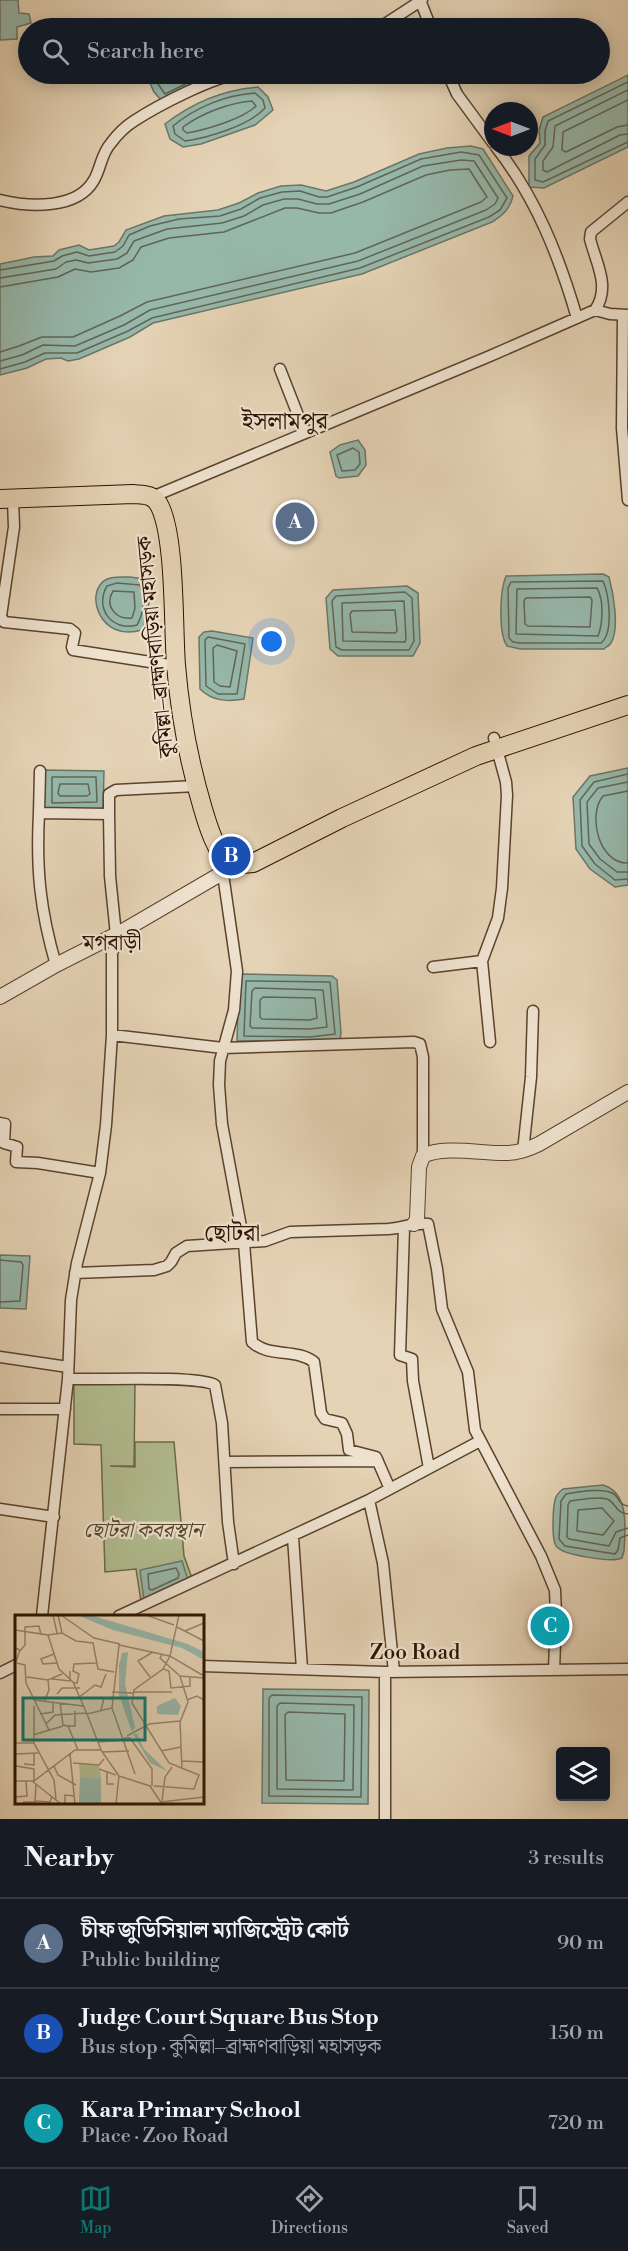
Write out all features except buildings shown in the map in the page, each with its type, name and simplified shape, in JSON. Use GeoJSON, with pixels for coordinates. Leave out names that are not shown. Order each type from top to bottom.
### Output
{"type":"FeatureCollection","features":[{"type":"Feature","properties":{"kind":"highway"},"geometry":{"type":"LineString","coordinates":[[7,500],[133,494],[152,497]]}},
{"type":"Feature","properties":{"kind":"highway","name":"কুমিল্লা–ব্রাহ্মণবাড়িয়া মহাসড়ক"},"geometry":{"type":"LineString","coordinates":[[152,497],[159,506],[166,531],[176,666],[183,725],[196,786],[210,830],[222,855],[229,863],[230,870]]}},
{"type":"Feature","properties":{"kind":"highway"},"geometry":{"type":"LineString","coordinates":[[230,870],[248,853],[302,832],[495,743],[628,694]]}},
{"type":"Feature","properties":{"kind":"highway"},"geometry":{"type":"LineString","coordinates":[[495,743],[628,705]]}},
{"type":"Feature","properties":{"kind":"street"},"geometry":{"type":"LineString","coordinates":[[394,18],[421,0],[427,18]]}},
{"type":"Feature","properties":{"kind":"street"},"geometry":{"type":"LineString","coordinates":[[0,200],[42,204],[62,201],[82,194],[98,173],[103,153],[108,145],[133,121],[205,84]]}},
{"type":"Feature","properties":{"kind":"street"},"geometry":{"type":"LineString","coordinates":[[452,84],[457,94],[484,131]]}},
{"type":"Feature","properties":{"kind":"street"},"geometry":{"type":"LineString","coordinates":[[502,156],[528,195],[551,239],[577,318]]}},
{"type":"Feature","properties":{"kind":"street"},"geometry":{"type":"LineString","coordinates":[[152,497],[595,310],[600,302],[602,283],[590,238],[591,232],[628,202]]}},
{"type":"Feature","properties":{"kind":"street"},"geometry":{"type":"LineString","coordinates":[[595,310],[626,316],[622,428],[628,500]]}},
{"type":"Feature","properties":{"kind":"street"},"geometry":{"type":"LineString","coordinates":[[280,369],[305,434]]}},
{"type":"Feature","properties":{"kind":"street"},"geometry":{"type":"LineString","coordinates":[[7,500],[14,527],[1,616],[4,622],[70,629],[75,633],[73,650],[176,666]]}},
{"type":"Feature","properties":{"kind":"street"},"geometry":{"type":"LineString","coordinates":[[490,1042],[482,961],[494,932],[502,888],[507,795],[506,782],[495,743]]}},
{"type":"Feature","properties":{"kind":"street"},"geometry":{"type":"LineString","coordinates":[[40,771],[38,884],[45,925],[56,965]]}},
{"type":"Feature","properties":{"kind":"street"},"geometry":{"type":"LineString","coordinates":[[42,1615],[68,1379],[71,1300],[75,1273],[100,1173],[106,1125],[112,1035],[112,953],[119,934],[111,876],[109,794],[116,790],[196,786]]}},
{"type":"Feature","properties":{"kind":"street"},"geometry":{"type":"LineString","coordinates":[[39,813],[109,814]]}},
{"type":"Feature","properties":{"kind":"street"},"geometry":{"type":"LineString","coordinates":[[0,997],[56,965],[119,934],[230,870],[237,971],[234,1010],[218,1071],[222,1124],[244,1243],[252,1342],[258,1348],[306,1356],[314,1362],[321,1413],[325,1419],[342,1423],[347,1434],[349,1450],[370,1454],[379,1461],[390,1489]]}},
{"type":"Feature","properties":{"kind":"street"},"geometry":{"type":"LineString","coordinates":[[95,945],[112,953]]}},
{"type":"Feature","properties":{"kind":"street"},"geometry":{"type":"LineString","coordinates":[[433,967],[482,961]]}},
{"type":"Feature","properties":{"kind":"street"},"geometry":{"type":"LineString","coordinates":[[524,1151],[531,1077],[533,1011]]}},
{"type":"Feature","properties":{"kind":"street"},"geometry":{"type":"LineString","coordinates":[[112,1035],[223,1048],[414,1042],[420,1044],[423,1057],[423,1156],[419,1167],[417,1220],[400,1355],[412,1359],[413,1381],[429,1468]]}},
{"type":"Feature","properties":{"kind":"street"},"geometry":{"type":"LineString","coordinates":[[423,1156],[437,1151],[495,1153],[524,1151],[628,1092]]}},
{"type":"Feature","properties":{"kind":"street"},"geometry":{"type":"LineString","coordinates":[[0,1123],[5,1124],[4,1143],[17,1147],[16,1162],[38,1163],[100,1173]]}},
{"type":"Feature","properties":{"kind":"street"},"geometry":{"type":"LineString","coordinates":[[75,1273],[154,1270],[167,1266],[176,1253],[187,1246],[270,1240],[290,1232],[415,1225]]}},
{"type":"Feature","properties":{"kind":"street"},"geometry":{"type":"LineString","coordinates":[[415,1225],[437,1269],[442,1309],[468,1372],[476,1430],[480,1441],[541,1556],[555,1590],[554,1670]]}},
{"type":"Feature","properties":{"kind":"street"},"geometry":{"type":"LineString","coordinates":[[0,1357],[68,1367]]}},
{"type":"Feature","properties":{"kind":"street"},"geometry":{"type":"LineString","coordinates":[[68,1379],[187,1380],[213,1383],[220,1404],[228,1522],[234,1564]]}},
{"type":"Feature","properties":{"kind":"street"},"geometry":{"type":"LineString","coordinates":[[0,1409],[65,1409]]}},
{"type":"Feature","properties":{"kind":"street"},"geometry":{"type":"LineString","coordinates":[[122,1615],[293,1537],[480,1441]]}},
{"type":"Feature","properties":{"kind":"street"},"geometry":{"type":"LineString","coordinates":[[225,1462],[379,1461]]}},
{"type":"Feature","properties":{"kind":"street"},"geometry":{"type":"LineString","coordinates":[[369,1500],[383,1563],[389,1672],[385,1819]]}},
{"type":"Feature","properties":{"kind":"street"},"geometry":{"type":"LineString","coordinates":[[0,1509],[54,1517]]}},
{"type":"Feature","properties":{"kind":"street"},"geometry":{"type":"LineString","coordinates":[[293,1537],[302,1670]]}},
{"type":"Feature","properties":{"kind":"street"},"geometry":{"type":"LineString","coordinates":[[0,1673],[15,1666]]}},
{"type":"Feature","properties":{"kind":"street","name":"Zoo Road"},"geometry":{"type":"LineString","coordinates":[[204,1666],[389,1672],[628,1669]]}},
{"type":"Feature","properties":{"kind":"green space","name":"ছোটরা কবরস্থান"},"geometry":{"type":"Polygon","coordinates":[[[74,1384],[135,1384],[134,1466],[110,1466],[135,1467],[135,1442],[174,1442],[184,1556],[192,1578],[141,1601],[136,1569],[105,1572],[101,1445],[74,1444],[74,1384]]]}},
{"type":"Feature","properties":{"kind":"water"},"geometry":{"type":"Polygon","coordinates":[[[0,0],[18,0],[19,13],[29,14],[30,18],[18,18],[17,39],[0,40],[0,0]]]}},
{"type":"Feature","properties":{"kind":"water"},"geometry":{"type":"Polygon","coordinates":[[[628,75],[628,147],[544,188],[529,187],[529,156],[538,156],[539,130],[543,117],[628,75]]]}},
{"type":"Feature","properties":{"kind":"water"},"geometry":{"type":"Polygon","coordinates":[[[150,84],[196,84],[162,101],[150,84]]]}},
{"type":"Feature","properties":{"kind":"water"},"geometry":{"type":"Polygon","coordinates":[[[258,87],[268,97],[273,110],[255,125],[201,144],[183,147],[170,139],[165,124],[186,109],[220,94],[258,87]]]}},
{"type":"Feature","properties":{"kind":"water"},"geometry":{"type":"Polygon","coordinates":[[[471,146],[483,149],[484,156],[487,156],[513,196],[510,205],[500,217],[362,274],[153,323],[130,337],[79,359],[68,361],[61,358],[46,359],[27,368],[0,375],[0,264],[34,257],[53,256],[59,250],[79,245],[89,250],[114,246],[126,230],[164,216],[218,210],[281,186],[301,185],[326,191],[354,182],[419,154],[471,146]]]}},
{"type":"Feature","properties":{"kind":"water"},"geometry":{"type":"Polygon","coordinates":[[[358,440],[365,450],[366,465],[358,476],[339,478],[336,476],[330,452],[340,445],[358,440]]]}},
{"type":"Feature","properties":{"kind":"water"},"geometry":{"type":"Polygon","coordinates":[[[603,574],[609,577],[615,610],[614,636],[611,643],[604,649],[520,649],[507,646],[502,632],[501,611],[502,591],[506,576],[603,574]]]}},
{"type":"Feature","properties":{"kind":"water"},"geometry":{"type":"Polygon","coordinates":[[[130,577],[144,579],[149,605],[142,630],[127,632],[115,629],[106,623],[99,614],[96,594],[100,585],[107,579],[130,577]]]}},
{"type":"Feature","properties":{"kind":"water"},"geometry":{"type":"Polygon","coordinates":[[[407,586],[418,593],[420,643],[413,656],[338,656],[330,649],[326,598],[333,590],[407,586]]]}},
{"type":"Feature","properties":{"kind":"water"},"geometry":{"type":"Polygon","coordinates":[[[212,631],[253,638],[244,699],[220,700],[200,689],[199,637],[204,632],[212,631]]]}},
{"type":"Feature","properties":{"kind":"water"},"geometry":{"type":"Polygon","coordinates":[[[628,768],[628,885],[615,887],[590,869],[576,849],[573,797],[590,776],[628,768]]]}},
{"type":"Feature","properties":{"kind":"water"},"geometry":{"type":"Polygon","coordinates":[[[45,770],[104,771],[103,810],[44,809],[45,770]]]}},
{"type":"Feature","properties":{"kind":"water"},"geometry":{"type":"Polygon","coordinates":[[[241,974],[332,976],[337,980],[340,1040],[237,1041],[239,977],[241,974]]]}},
{"type":"Feature","properties":{"kind":"water"},"geometry":{"type":"Polygon","coordinates":[[[0,1255],[30,1256],[26,1309],[0,1308],[0,1255]]]}},
{"type":"Feature","properties":{"kind":"water"},"geometry":{"type":"Polygon","coordinates":[[[603,1485],[617,1495],[624,1511],[625,1531],[622,1558],[609,1560],[561,1550],[555,1544],[554,1539],[555,1498],[563,1489],[603,1485]]]}},
{"type":"Feature","properties":{"kind":"water"},"geometry":{"type":"Polygon","coordinates":[[[182,1561],[188,1580],[144,1600],[140,1570],[182,1561]]]}},
{"type":"Feature","properties":{"kind":"water"},"geometry":{"type":"Polygon","coordinates":[[[263,1689],[369,1690],[368,1804],[262,1803],[263,1689]]]}},
{"type":"Feature","properties":{"kind":"place","name":"চীফ জুডিসিয়াল ম্যাজিস্ট্রেট কোর্ট"},"geometry":{"type":"Point","coordinates":[295,522]}},
{"type":"Feature","properties":{"kind":"place","name":"Judge Court Square Bus Stop"},"geometry":{"type":"Point","coordinates":[231,856]}},
{"type":"Feature","properties":{"kind":"place","name":"Kara Primary School"},"geometry":{"type":"Point","coordinates":[550,1626]}},
{"type":"Feature","properties":{"kind":"district","name":"ইসলামপুর"},"geometry":{"type":"Point","coordinates":[285,421]}},
{"type":"Feature","properties":{"kind":"district","name":"মগবাড়ী"},"geometry":{"type":"Point","coordinates":[112,942]}},
{"type":"Feature","properties":{"kind":"district","name":"ছোটরা"},"geometry":{"type":"Point","coordinates":[232,1233]}}]}
